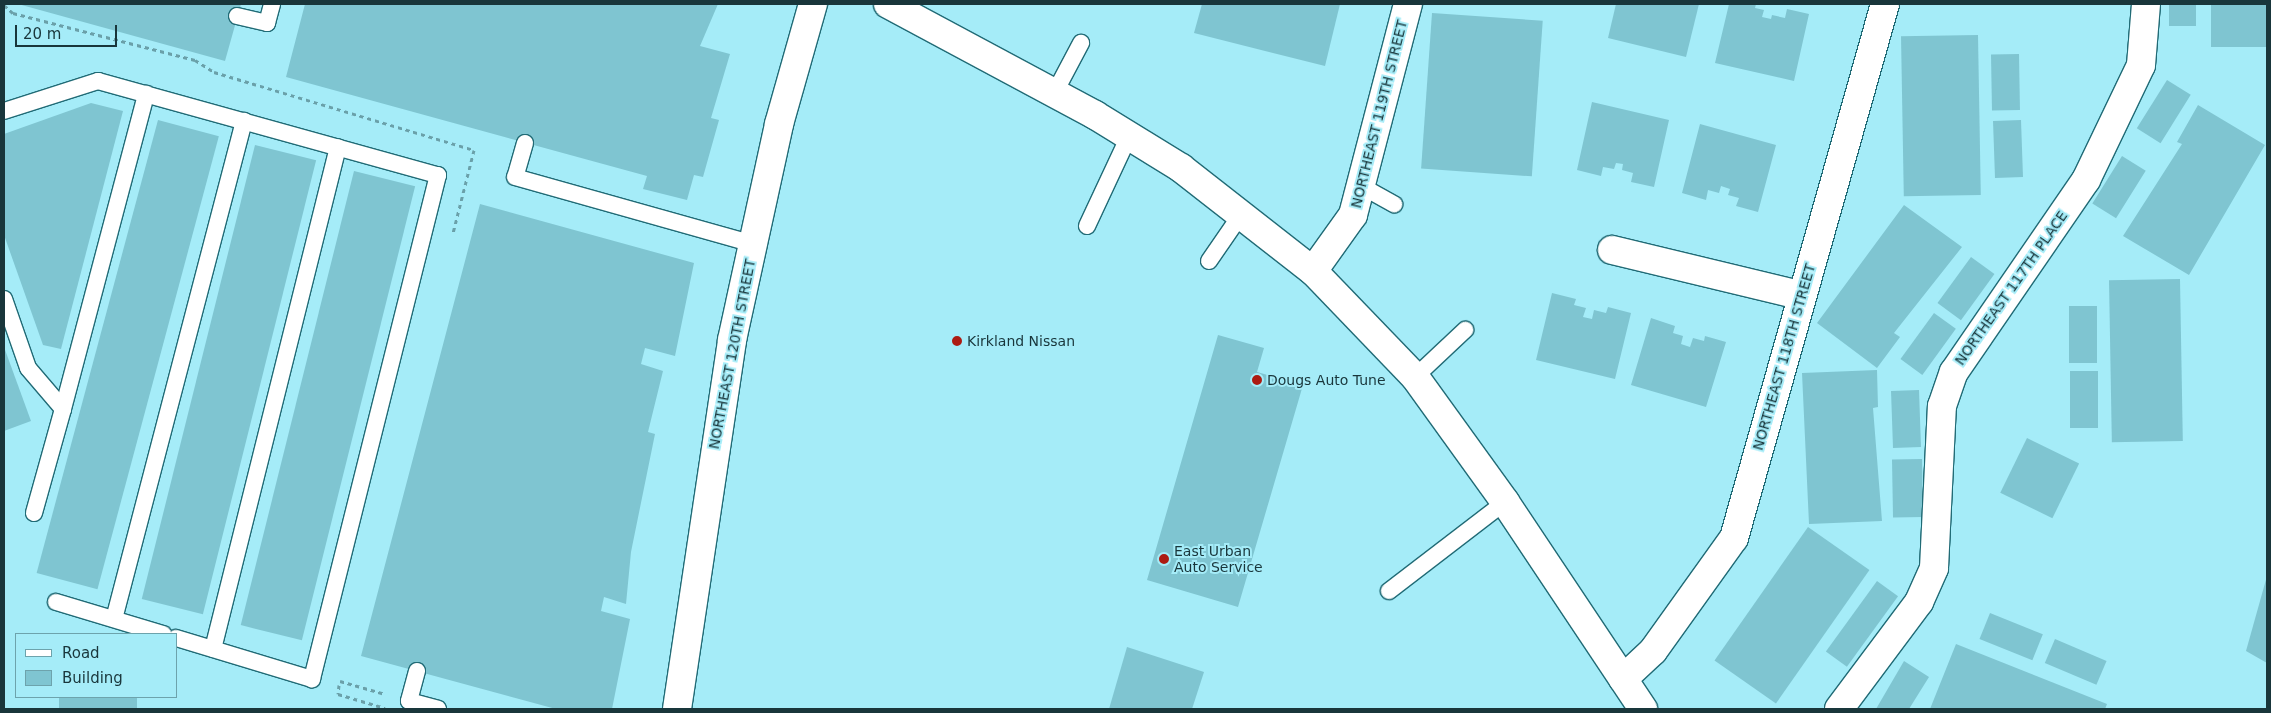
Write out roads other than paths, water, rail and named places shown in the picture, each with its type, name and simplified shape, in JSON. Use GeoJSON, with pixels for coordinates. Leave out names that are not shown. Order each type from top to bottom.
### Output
{"type":"FeatureCollection","features":[{"type":"Feature","properties":{"kind":"street","name":"NORTHEAST 120TH STREET"},"geometry":{"type":"LineString","coordinates":[[677,709],[702,520],[753,244],[779,124],[813,4]]}},
{"type":"Feature","properties":{"kind":"street"},"geometry":{"type":"LineString","coordinates":[[888,4],[1129,136],[1242,213],[1313,271],[1414,377],[1505,502],[1643,709]]}},
{"type":"Feature","properties":{"kind":"street","name":"NORTHEAST 119TH STREET"},"geometry":{"type":"LineString","coordinates":[[1313,271],[1353,215],[1408,4]]}},
{"type":"Feature","properties":{"kind":"street","name":"NORTHEAST 118TH STREET"},"geometry":{"type":"LineString","coordinates":[[1623,679],[1653,651],[1734,538],[1800,295],[1885,4]]}},
{"type":"Feature","properties":{"kind":"street","name":"NORTHEAST 117TH PLACE"},"geometry":{"type":"LineString","coordinates":[[1840,709],[1919,602],[1934,568],[1942,406],[1954,372],[2086,180],[2141,65],[2146,4]]}},
{"type":"Feature","properties":{"kind":"street"},"geometry":{"type":"LineString","coordinates":[[1612,250],[1800,295]]}},
{"type":"Feature","properties":{"kind":"lane"},"geometry":{"type":"LineString","coordinates":[[238,16],[267,23],[272,4]]}},
{"type":"Feature","properties":{"kind":"lane"},"geometry":{"type":"LineString","coordinates":[[1054,94],[1081,43]]}},
{"type":"Feature","properties":{"kind":"lane"},"geometry":{"type":"LineString","coordinates":[[4,112],[98,80],[438,175],[312,679],[178,639]]}},
{"type":"Feature","properties":{"kind":"lane"},"geometry":{"type":"LineString","coordinates":[[34,512],[63,410],[146,94]]}},
{"type":"Feature","properties":{"kind":"lane"},"geometry":{"type":"LineString","coordinates":[[114,619],[244,121]]}},
{"type":"Feature","properties":{"kind":"lane"},"geometry":{"type":"LineString","coordinates":[[1087,226],[1129,136]]}},
{"type":"Feature","properties":{"kind":"lane"},"geometry":{"type":"LineString","coordinates":[[524,143],[515,177],[753,244]]}},
{"type":"Feature","properties":{"kind":"lane"},"geometry":{"type":"LineString","coordinates":[[213,649],[338,147]]}},
{"type":"Feature","properties":{"kind":"lane"},"geometry":{"type":"LineString","coordinates":[[1361,186],[1394,204]]}},
{"type":"Feature","properties":{"kind":"lane"},"geometry":{"type":"LineString","coordinates":[[1209,261],[1242,213]]}},
{"type":"Feature","properties":{"kind":"lane"},"geometry":{"type":"LineString","coordinates":[[4,299],[28,368],[63,410]]}},
{"type":"Feature","properties":{"kind":"lane"},"geometry":{"type":"LineString","coordinates":[[1414,377],[1465,330]]}},
{"type":"Feature","properties":{"kind":"lane"},"geometry":{"type":"LineString","coordinates":[[1389,591],[1505,502]]}},
{"type":"Feature","properties":{"kind":"lane"},"geometry":{"type":"LineString","coordinates":[[56,602],[160,633]]}},
{"type":"Feature","properties":{"kind":"lane"},"geometry":{"type":"LineString","coordinates":[[417,671],[410,701],[438,709]]}},
{"type":"Feature","properties":{"kind":"place","name":"Kirkland Nissan"},"geometry":{"type":"Point","coordinates":[957,341]}},
{"type":"Feature","properties":{"kind":"place","name":"Dougs Auto Tune"},"geometry":{"type":"Point","coordinates":[1257,380]}},
{"type":"Feature","properties":{"kind":"place","name":"East Urban Auto Service"},"geometry":{"type":"Point","coordinates":[1164,559]}}]}
